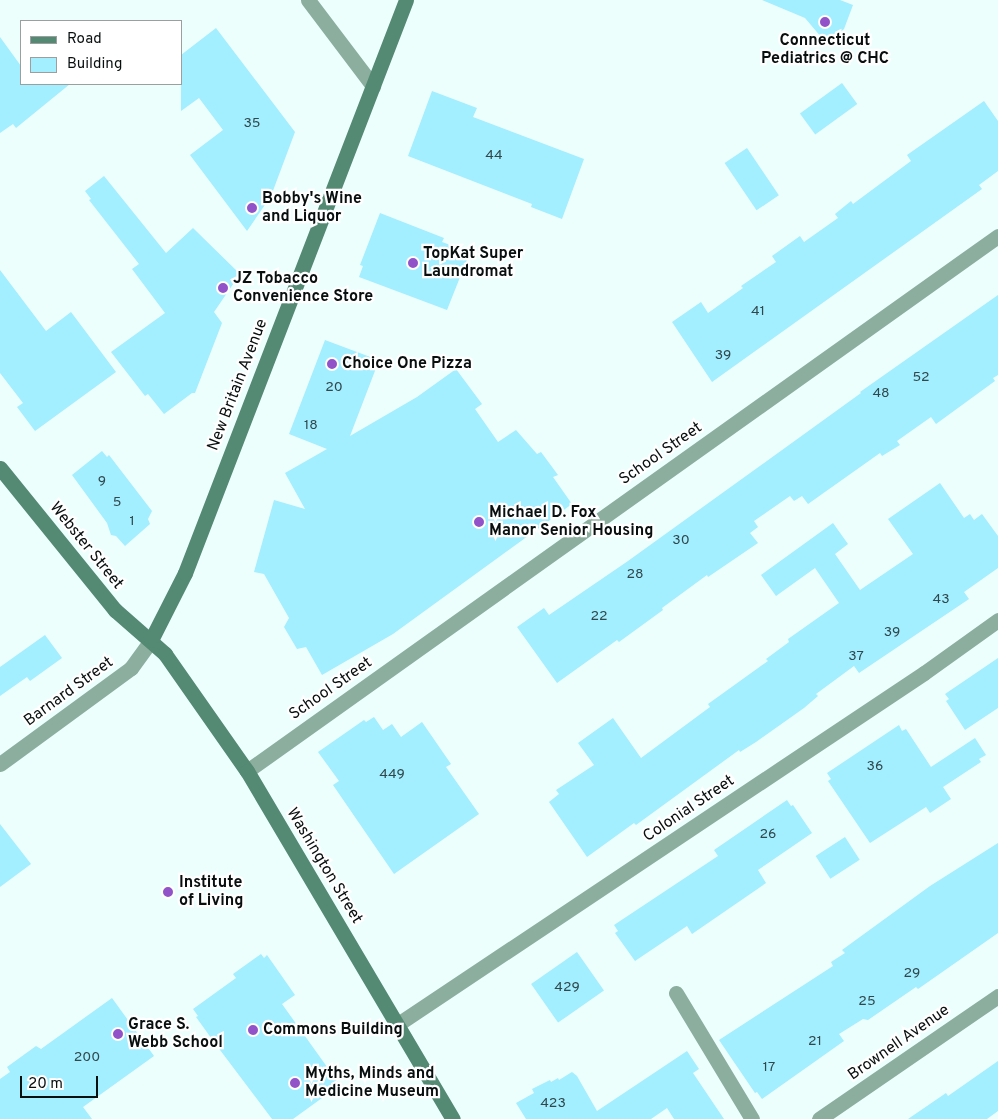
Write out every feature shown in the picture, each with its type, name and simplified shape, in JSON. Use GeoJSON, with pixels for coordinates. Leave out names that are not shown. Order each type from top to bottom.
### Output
{"type":"FeatureCollection","features":[{"type":"Feature","properties":{"kind":"main road","name":"New Britain Avenue"},"geometry":{"type":"LineString","coordinates":[[151,640],[185,573],[406,0]]}},
{"type":"Feature","properties":{"kind":"main road","name":"Webster Street"},"geometry":{"type":"LineString","coordinates":[[0,468],[116,610],[151,640]]}},
{"type":"Feature","properties":{"kind":"main road","name":"Washington Street"},"geometry":{"type":"LineString","coordinates":[[151,640],[165,654],[247,771],[453,1119]]}},
{"type":"Feature","properties":{"kind":"street"},"geometry":{"type":"LineString","coordinates":[[308,0],[373,86]]}},
{"type":"Feature","properties":{"kind":"street","name":"School Street"},"geometry":{"type":"LineString","coordinates":[[247,771],[998,236]]}},
{"type":"Feature","properties":{"kind":"street","name":"Colonial Street"},"geometry":{"type":"LineString","coordinates":[[398,1024],[924,673],[998,620]]}},
{"type":"Feature","properties":{"kind":"street","name":"Barnard Street"},"geometry":{"type":"LineString","coordinates":[[0,764],[131,668],[151,640]]}},
{"type":"Feature","properties":{"kind":"street"},"geometry":{"type":"LineString","coordinates":[[676,993],[752,1119]]}},
{"type":"Feature","properties":{"kind":"street","name":"Brownell Avenue"},"geometry":{"type":"LineString","coordinates":[[819,1119],[998,996]]}},
{"type":"Feature","properties":{"kind":"building","name":"Connecticut Pediatrics @ CHC"},"geometry":{"type":"Polygon","coordinates":[[[762,0],[840,0],[853,5],[844,29],[827,44],[805,18],[762,0]]]}},
{"type":"Feature","properties":{"kind":"building"},"geometry":{"type":"Polygon","coordinates":[[[216,28],[295,132],[271,196],[247,231],[190,155],[223,130],[199,98],[181,111],[182,54],[216,28]]]}},
{"type":"Feature","properties":{"kind":"building"},"geometry":{"type":"Polygon","coordinates":[[[0,37],[20,65],[20,85],[69,85],[16,128],[13,124],[0,133],[0,37]]]}},
{"type":"Feature","properties":{"kind":"building"},"geometry":{"type":"Polygon","coordinates":[[[842,83],[857,104],[815,135],[800,114],[842,83]]]}},
{"type":"Feature","properties":{"kind":"building"},"geometry":{"type":"Polygon","coordinates":[[[432,91],[477,108],[473,117],[584,159],[562,219],[531,207],[532,204],[408,156],[432,91]]]}},
{"type":"Feature","properties":{"kind":"building"},"geometry":{"type":"Polygon","coordinates":[[[984,101],[998,121],[998,171],[979,185],[982,189],[712,382],[672,322],[701,302],[708,313],[743,288],[741,286],[776,262],[772,256],[800,236],[804,242],[838,218],[835,214],[851,201],[853,204],[911,161],[907,155],[984,101]]]}},
{"type":"Feature","properties":{"kind":"building"},"geometry":{"type":"Polygon","coordinates":[[[747,148],[779,195],[756,210],[725,163],[747,148]]]}},
{"type":"Feature","properties":{"kind":"building"},"geometry":{"type":"Polygon","coordinates":[[[104,176],[166,253],[193,228],[240,274],[214,312],[222,323],[195,393],[192,393],[164,414],[148,394],[145,396],[111,352],[165,313],[132,269],[139,264],[89,200],[91,199],[85,191],[104,176]]]}},
{"type":"Feature","properties":{"kind":"building","name":"TopKat Super Laundromat"},"geometry":{"type":"Polygon","coordinates":[[[380,213],[444,238],[442,242],[470,252],[447,310],[359,277],[363,266],[360,265],[380,213]]]}},
{"type":"Feature","properties":{"kind":"building"},"geometry":{"type":"Polygon","coordinates":[[[0,270],[46,331],[71,312],[116,372],[35,431],[17,407],[23,403],[0,373],[0,270]]]}},
{"type":"Feature","properties":{"kind":"building"},"geometry":{"type":"Polygon","coordinates":[[[998,295],[998,375],[993,378],[995,381],[936,424],[931,417],[897,441],[900,445],[882,456],[880,453],[808,504],[802,496],[794,501],[790,496],[754,521],[758,527],[750,533],[758,543],[708,577],[707,575],[619,642],[617,640],[557,683],[517,627],[544,608],[549,615],[628,561],[860,392],[998,295]]]}},
{"type":"Feature","properties":{"kind":"building","name":"Michael D. Fox Manor Senior Housing"},"geometry":{"type":"Polygon","coordinates":[[[325,340],[373,358],[378,363],[350,436],[417,397],[456,369],[482,404],[475,409],[498,442],[516,430],[537,454],[541,452],[558,475],[553,477],[572,504],[393,634],[322,675],[306,647],[297,649],[284,627],[289,618],[264,574],[254,572],[274,500],[305,509],[285,473],[327,449],[289,434],[325,340]]]}},
{"type":"Feature","properties":{"kind":"building"},"geometry":{"type":"Polygon","coordinates":[[[102,451],[107,457],[109,455],[152,511],[148,519],[150,524],[125,546],[116,536],[111,535],[107,523],[72,475],[102,451]]]}},
{"type":"Feature","properties":{"kind":"building"},"geometry":{"type":"Polygon","coordinates":[[[940,483],[964,518],[970,514],[974,520],[982,514],[998,536],[998,568],[964,592],[969,599],[859,673],[854,666],[816,694],[818,696],[804,708],[756,742],[740,752],[739,750],[636,825],[634,823],[587,857],[549,802],[559,794],[556,790],[594,765],[578,743],[613,718],[641,758],[710,707],[708,704],[768,661],[766,659],[789,642],[788,639],[839,603],[815,568],[776,596],[761,575],[833,523],[848,544],[835,554],[860,590],[913,554],[888,519],[940,483]]]}},
{"type":"Feature","properties":{"kind":"building"},"geometry":{"type":"Polygon","coordinates":[[[45,635],[62,658],[30,681],[27,677],[0,696],[0,667],[45,635]]]}},
{"type":"Feature","properties":{"kind":"building"},"geometry":{"type":"Polygon","coordinates":[[[998,658],[998,708],[965,730],[946,701],[949,699],[945,694],[998,658]]]}},
{"type":"Feature","properties":{"kind":"building"},"geometry":{"type":"Polygon","coordinates":[[[374,717],[383,730],[392,724],[401,737],[422,722],[451,764],[446,767],[479,814],[394,874],[333,785],[339,781],[318,752],[364,720],[366,722],[374,717]]]}},
{"type":"Feature","properties":{"kind":"building"},"geometry":{"type":"Polygon","coordinates":[[[899,725],[902,731],[906,729],[931,767],[975,738],[986,755],[979,759],[981,762],[943,787],[951,799],[930,813],[926,807],[870,843],[828,781],[831,779],[827,773],[899,725]]]}},
{"type":"Feature","properties":{"kind":"building"},"geometry":{"type":"Polygon","coordinates":[[[787,800],[791,806],[793,805],[812,833],[758,870],[766,883],[692,934],[687,926],[635,961],[615,933],[618,931],[614,925],[718,856],[714,850],[787,800]]]}},
{"type":"Feature","properties":{"kind":"building"},"geometry":{"type":"Polygon","coordinates":[[[0,824],[31,864],[0,887],[0,824]]]}},
{"type":"Feature","properties":{"kind":"building"},"geometry":{"type":"Polygon","coordinates":[[[845,837],[860,860],[830,879],[816,856],[845,837]]]}},
{"type":"Feature","properties":{"kind":"building"},"geometry":{"type":"Polygon","coordinates":[[[998,843],[998,933],[918,989],[916,987],[868,1020],[863,1019],[839,1034],[844,1041],[762,1099],[757,1092],[755,1093],[719,1040],[833,966],[831,962],[845,953],[842,950],[930,886],[998,843]]]}},
{"type":"Feature","properties":{"kind":"building"},"geometry":{"type":"Polygon","coordinates":[[[577,952],[604,991],[558,1023],[531,984],[577,952]]]}},
{"type":"Feature","properties":{"kind":"building","name":"Commons Building"},"geometry":{"type":"Polygon","coordinates":[[[261,954],[264,958],[267,955],[295,995],[282,1004],[340,1085],[293,1119],[272,1119],[196,1017],[198,1016],[193,1009],[236,978],[233,974],[261,954]]]}},
{"type":"Feature","properties":{"kind":"building"},"geometry":{"type":"Polygon","coordinates":[[[112,998],[154,1056],[83,1107],[92,1119],[0,1119],[0,1079],[10,1072],[7,1067],[36,1046],[41,1049],[112,998]]]}},
{"type":"Feature","properties":{"kind":"building"},"geometry":{"type":"Polygon","coordinates":[[[687,1051],[699,1069],[693,1073],[724,1119],[674,1119],[667,1108],[651,1119],[526,1119],[516,1103],[534,1093],[532,1089],[550,1080],[551,1082],[558,1078],[559,1080],[572,1072],[577,1076],[597,1111],[687,1051]]]}},
{"type":"Feature","properties":{"kind":"building"},"geometry":{"type":"Polygon","coordinates":[[[998,1061],[998,1111],[987,1119],[908,1119],[946,1093],[948,1096],[998,1061]]]}},
{"type":"Feature","properties":{"kind":"place","name":"Connecticut Pediatrics @ CHC"},"geometry":{"type":"Point","coordinates":[825,22]}},
{"type":"Feature","properties":{"kind":"place","name":"Bobby's Wine and Liquor"},"geometry":{"type":"Point","coordinates":[252,208]}},
{"type":"Feature","properties":{"kind":"place","name":"TopKat Super Laundromat"},"geometry":{"type":"Point","coordinates":[413,263]}},
{"type":"Feature","properties":{"kind":"place","name":"JZ Tobacco Convenience Store"},"geometry":{"type":"Point","coordinates":[223,288]}},
{"type":"Feature","properties":{"kind":"place","name":"Choice One Pizza"},"geometry":{"type":"Point","coordinates":[332,364]}},
{"type":"Feature","properties":{"kind":"place","name":"Michael D. Fox Manor Senior Housing"},"geometry":{"type":"Point","coordinates":[479,522]}},
{"type":"Feature","properties":{"kind":"place","name":"Institute of Living"},"geometry":{"type":"Point","coordinates":[168,892]}},
{"type":"Feature","properties":{"kind":"place","name":"Commons Building"},"geometry":{"type":"Point","coordinates":[253,1030]}},
{"type":"Feature","properties":{"kind":"place","name":"Grace S. Webb School"},"geometry":{"type":"Point","coordinates":[118,1034]}},
{"type":"Feature","properties":{"kind":"place","name":"Myths, Minds and Medicine Museum"},"geometry":{"type":"Point","coordinates":[295,1083]}}]}
